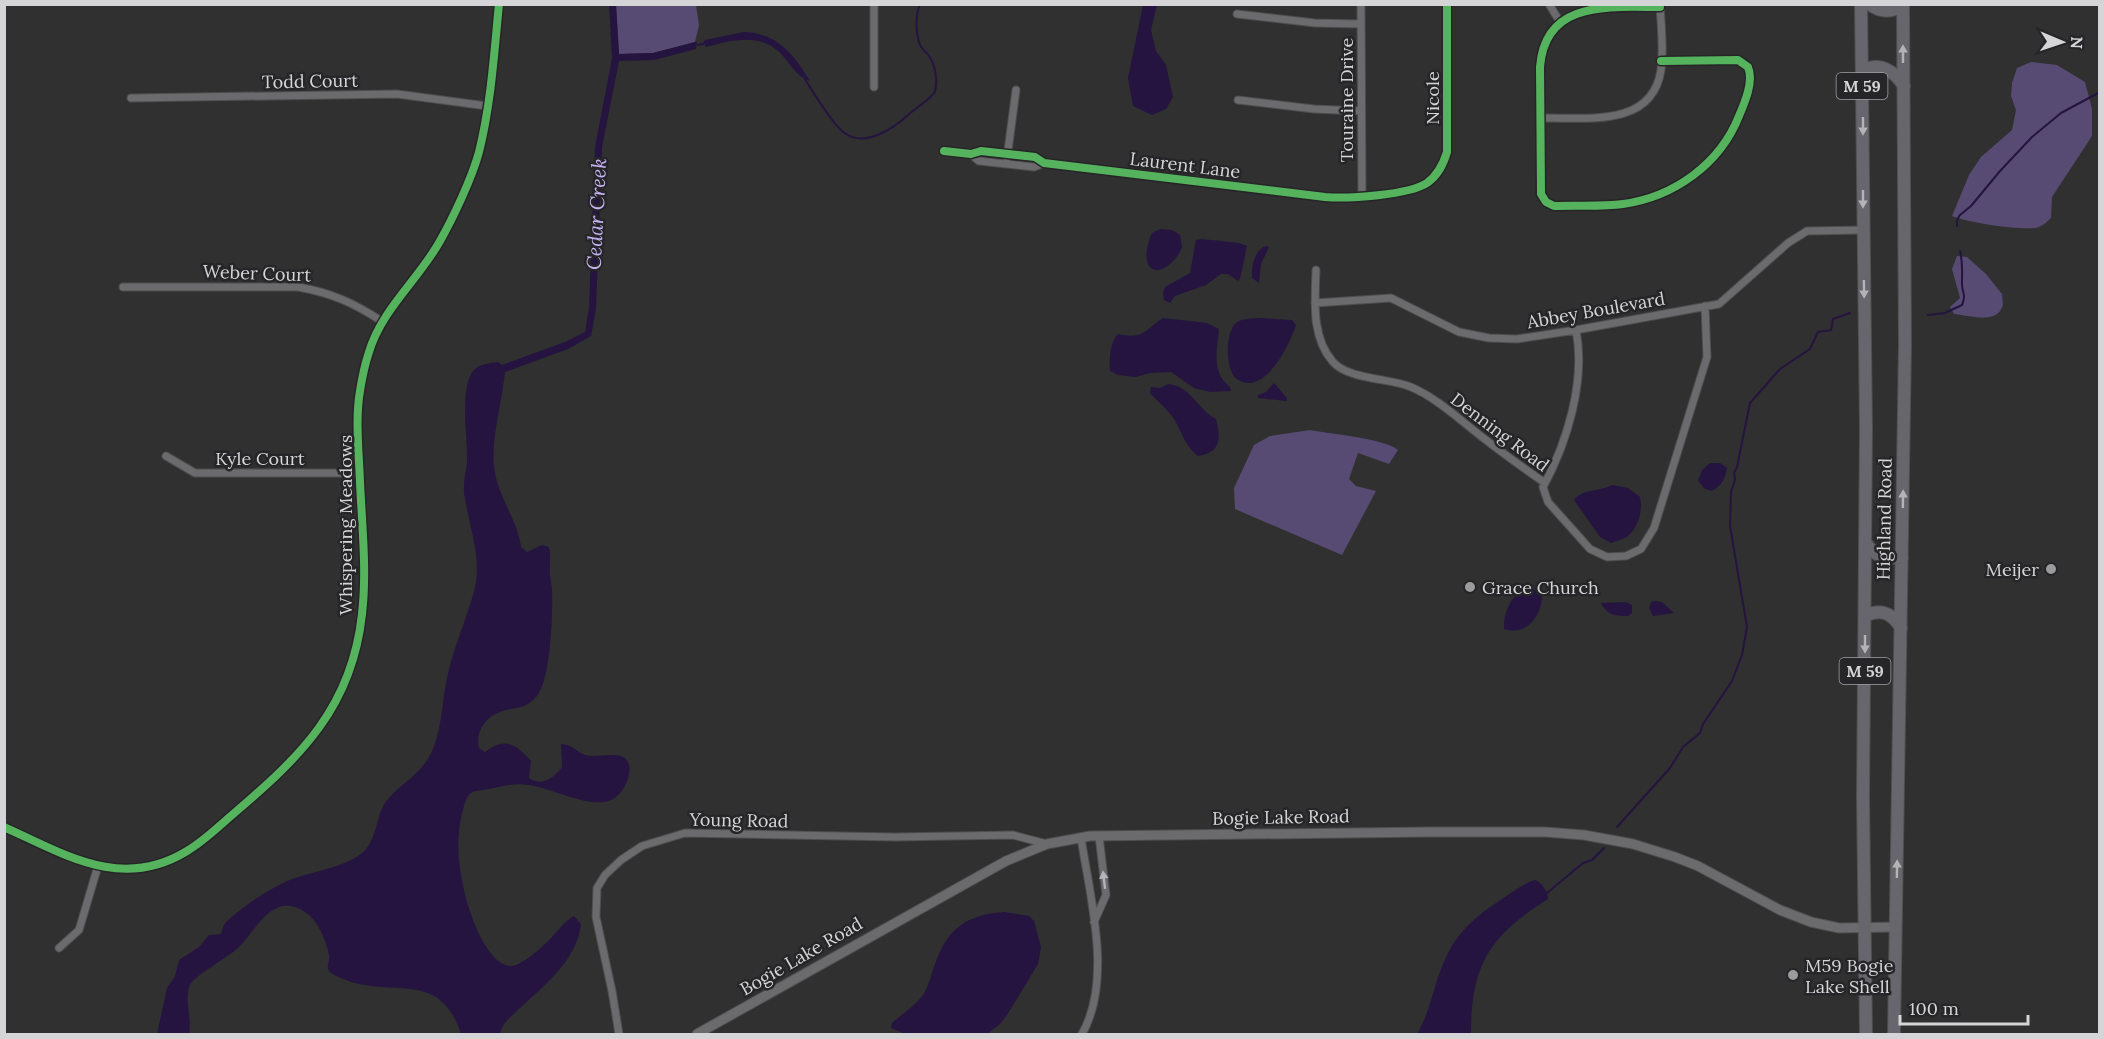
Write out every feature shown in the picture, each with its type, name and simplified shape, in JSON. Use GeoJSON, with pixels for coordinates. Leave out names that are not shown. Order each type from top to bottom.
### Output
{"type":"FeatureCollection","features":[{"type":"Feature","properties":{"kind":"highway","name":"Highland Road"},"geometry":{"type":"LineString","coordinates":[[1861,4],[1866,543],[1863,798],[1866,1035]]}},
{"type":"Feature","properties":{"kind":"highway"},"geometry":{"type":"LineString","coordinates":[[1869,4],[1876,9],[1888,12],[1903,5]]}},
{"type":"Feature","properties":{"kind":"highway","name":"Highland Road"},"geometry":{"type":"LineString","coordinates":[[1894,1035],[1905,345],[1903,5]]}},
{"type":"Feature","properties":{"kind":"highway"},"geometry":{"type":"LineString","coordinates":[[1862,72],[1872,67],[1883,67],[1894,73],[1904,86]]}},
{"type":"Feature","properties":{"kind":"highway"},"geometry":{"type":"LineString","coordinates":[[1866,543],[1870,551],[1879,556],[1902,558]]}},
{"type":"Feature","properties":{"kind":"highway"},"geometry":{"type":"LineString","coordinates":[[1865,616],[1878,612],[1887,613],[1901,628]]}},
{"type":"Feature","properties":{"kind":"main road","name":"Bogie Lake Road"},"geometry":{"type":"LineString","coordinates":[[697,1035],[1018,855],[1047,844],[1098,836],[1482,832],[1584,835],[1624,841],[1675,857],[1698,866],[1769,904],[1805,920],[1833,927],[1896,927]]}},
{"type":"Feature","properties":{"kind":"street","name":"Whispering Meadows"},"geometry":{"type":"LineString","coordinates":[[4,827],[98,866],[130,869],[164,863],[186,851],[250,799],[284,768],[319,730],[339,695],[356,653],[362,613],[359,392],[370,348],[383,322],[426,262],[448,225],[478,154],[488,106],[499,4]]}},
{"type":"Feature","properties":{"kind":"street"},"geometry":{"type":"LineString","coordinates":[[874,4],[874,87]]}},
{"type":"Feature","properties":{"kind":"street","name":"Touraine Drive"},"geometry":{"type":"LineString","coordinates":[[1361,4],[1362,196]]}},
{"type":"Feature","properties":{"kind":"street","name":"Nicole"},"geometry":{"type":"LineString","coordinates":[[1425,184],[1442,166],[1448,145],[1447,4]]}},
{"type":"Feature","properties":{"kind":"street"},"geometry":{"type":"LineString","coordinates":[[1549,4],[1560,22]]}},
{"type":"Feature","properties":{"kind":"street"},"geometry":{"type":"LineString","coordinates":[[1541,117],[1614,117],[1640,105],[1651,93],[1658,79],[1661,61],[1660,6],[1590,8],[1574,12],[1560,22],[1547,39],[1541,59],[1541,117],[1543,198],[1548,204],[1554,206],[1613,205],[1638,201],[1668,191],[1687,180],[1718,151],[1734,127],[1744,103],[1750,76],[1748,67],[1742,61],[1661,61]]}},
{"type":"Feature","properties":{"kind":"street"},"geometry":{"type":"LineString","coordinates":[[1237,14],[1315,23],[1361,24]]}},
{"type":"Feature","properties":{"kind":"street"},"geometry":{"type":"LineString","coordinates":[[1006,164],[1016,90]]}},
{"type":"Feature","properties":{"kind":"street","name":"Todd Court"},"geometry":{"type":"LineString","coordinates":[[132,98],[398,94],[488,106]]}},
{"type":"Feature","properties":{"kind":"street"},"geometry":{"type":"LineString","coordinates":[[1238,100],[1314,110],[1361,111]]}},
{"type":"Feature","properties":{"kind":"street","name":"Laurent Lane"},"geometry":{"type":"LineString","coordinates":[[944,151],[971,154],[981,151],[1035,157],[1044,163],[1318,197],[1362,196],[1412,189],[1425,184]]}},
{"type":"Feature","properties":{"kind":"street","name":"Laurent Lane"},"geometry":{"type":"LineString","coordinates":[[971,154],[979,161],[1034,167],[1044,163]]}},
{"type":"Feature","properties":{"kind":"street","name":"Abbey Boulevard"},"geometry":{"type":"LineString","coordinates":[[1315,303],[1391,297],[1459,333],[1489,338],[1517,339],[1719,304],[1788,243],[1807,231],[1864,230]]}},
{"type":"Feature","properties":{"kind":"street","name":"Denning Road"},"geometry":{"type":"LineString","coordinates":[[1316,270],[1316,320],[1321,343],[1334,364],[1359,376],[1410,386],[1460,417],[1484,439],[1545,483],[1543,487],[1548,502],[1590,549],[1606,557],[1626,556],[1641,549],[1654,528],[1707,357],[1705,306]]}},
{"type":"Feature","properties":{"kind":"street","name":"Weber Court"},"geometry":{"type":"LineString","coordinates":[[123,287],[298,287],[323,291],[340,297],[383,322]]}},
{"type":"Feature","properties":{"kind":"street"},"geometry":{"type":"LineString","coordinates":[[1545,483],[1558,460],[1578,381],[1580,349],[1576,330]]}},
{"type":"Feature","properties":{"kind":"street","name":"Kyle Court"},"geometry":{"type":"LineString","coordinates":[[166,456],[195,473],[360,473]]}},
{"type":"Feature","properties":{"kind":"street","name":"Young Road"},"geometry":{"type":"LineString","coordinates":[[619,1035],[596,917],[597,888],[605,875],[621,860],[642,846],[685,833],[895,837],[991,834],[1013,835],[1047,844]]}},
{"type":"Feature","properties":{"kind":"street"},"geometry":{"type":"LineString","coordinates":[[1094,922],[1106,895],[1098,836]]}},
{"type":"Feature","properties":{"kind":"street"},"geometry":{"type":"LineString","coordinates":[[1081,838],[1097,946],[1096,987],[1089,1023],[1082,1035]]}},
{"type":"Feature","properties":{"kind":"street"},"geometry":{"type":"LineString","coordinates":[[59,948],[79,930],[98,866]]}},
{"type":"Feature","properties":{"kind":"shaded area"},"geometry":{"type":"Polygon","coordinates":[[[616,5],[696,5],[699,25],[695,42],[653,53],[619,54],[616,5]]]}},
{"type":"Feature","properties":{"kind":"shaded area"},"geometry":{"type":"Polygon","coordinates":[[[2031,62],[2057,65],[2085,82],[2092,109],[2092,136],[2052,197],[2051,218],[2040,227],[2028,228],[2006,227],[1952,216],[1969,175],[1981,157],[2012,130],[2016,110],[2011,96],[2012,83],[2017,68],[2031,62]]]}},
{"type":"Feature","properties":{"kind":"shaded area"},"geometry":{"type":"Polygon","coordinates":[[[1957,256],[1967,257],[1986,274],[2002,294],[2003,305],[1994,316],[1983,318],[1954,314],[1950,307],[1960,298],[1952,269],[1957,256]]]}},
{"type":"Feature","properties":{"kind":"shaded area"},"geometry":{"type":"Polygon","coordinates":[[[1310,430],[1369,439],[1398,450],[1389,464],[1358,453],[1349,479],[1356,486],[1376,491],[1342,555],[1235,509],[1234,488],[1254,445],[1270,436],[1310,430]]]}},
{"type":"Feature","properties":{"kind":"water","name":"Cedar Creek"},"geometry":{"type":"Polygon","coordinates":[[[609,5],[616,5],[619,54],[653,53],[697,42],[696,49],[654,60],[619,61],[602,147],[596,309],[591,336],[568,349],[505,372],[495,439],[496,478],[517,529],[521,547],[527,552],[542,545],[549,547],[552,588],[551,628],[545,675],[537,696],[524,706],[495,714],[482,726],[478,742],[479,748],[485,752],[498,745],[515,746],[531,761],[529,778],[534,781],[539,782],[551,778],[562,767],[561,744],[585,755],[612,755],[626,759],[629,765],[628,778],[616,797],[598,802],[586,801],[524,784],[475,791],[465,802],[458,847],[462,879],[473,920],[483,941],[496,959],[511,966],[519,963],[538,950],[574,916],[581,924],[573,949],[549,981],[507,1020],[500,1034],[461,1034],[452,1014],[440,1000],[427,993],[412,989],[361,984],[333,974],[328,969],[329,957],[326,944],[314,920],[299,909],[282,906],[261,920],[237,949],[190,985],[188,991],[189,1034],[157,1034],[167,988],[175,976],[179,960],[199,947],[209,935],[221,934],[226,922],[268,891],[295,878],[343,864],[360,855],[370,844],[385,803],[417,773],[433,749],[450,667],[476,582],[476,557],[464,489],[467,461],[465,402],[469,380],[473,371],[481,365],[498,362],[502,365],[565,342],[585,332],[589,308],[595,147],[612,58],[609,5]]]}},
{"type":"Feature","properties":{"kind":"water"},"geometry":{"type":"Polygon","coordinates":[[[1143,5],[1157,5],[1151,30],[1156,51],[1166,65],[1173,97],[1166,109],[1152,115],[1133,106],[1128,78],[1143,5]]]}},
{"type":"Feature","properties":{"kind":"water"},"geometry":{"type":"Polygon","coordinates":[[[743,32],[765,36],[783,46],[810,81],[798,73],[774,48],[765,43],[736,40],[706,47],[703,42],[743,32]]]}},
{"type":"Feature","properties":{"kind":"water"},"geometry":{"type":"Polygon","coordinates":[[[1160,229],[1172,230],[1180,235],[1182,248],[1175,259],[1160,270],[1149,265],[1147,247],[1152,233],[1160,229]]]}},
{"type":"Feature","properties":{"kind":"water"},"geometry":{"type":"Polygon","coordinates":[[[1196,240],[1247,246],[1240,279],[1238,281],[1228,274],[1221,274],[1206,285],[1175,296],[1170,303],[1164,300],[1165,287],[1190,273],[1196,240]]]}},
{"type":"Feature","properties":{"kind":"water"},"geometry":{"type":"Polygon","coordinates":[[[1265,246],[1269,247],[1261,264],[1259,283],[1252,278],[1252,269],[1258,252],[1265,246]]]}},
{"type":"Feature","properties":{"kind":"water"},"geometry":{"type":"Polygon","coordinates":[[[1163,318],[1207,323],[1219,329],[1218,368],[1231,391],[1210,392],[1194,388],[1171,372],[1150,373],[1136,377],[1118,375],[1110,371],[1112,346],[1118,334],[1134,336],[1144,332],[1163,318]]]}},
{"type":"Feature","properties":{"kind":"water"},"geometry":{"type":"Polygon","coordinates":[[[1258,318],[1292,320],[1296,325],[1275,366],[1258,381],[1248,383],[1238,380],[1231,369],[1228,353],[1229,336],[1237,322],[1258,318]]]}},
{"type":"Feature","properties":{"kind":"water"},"geometry":{"type":"Polygon","coordinates":[[[1274,383],[1287,401],[1258,398],[1258,395],[1266,392],[1274,383]]]}},
{"type":"Feature","properties":{"kind":"water"},"geometry":{"type":"Polygon","coordinates":[[[1168,384],[1183,389],[1216,419],[1219,433],[1218,443],[1206,454],[1198,456],[1193,451],[1171,415],[1150,393],[1151,387],[1160,388],[1168,384]]]}},
{"type":"Feature","properties":{"kind":"water"},"geometry":{"type":"Polygon","coordinates":[[[1710,463],[1720,463],[1727,468],[1722,482],[1712,491],[1705,489],[1698,481],[1702,470],[1710,463]]]}},
{"type":"Feature","properties":{"kind":"water"},"geometry":{"type":"Polygon","coordinates":[[[1612,485],[1628,488],[1640,497],[1641,507],[1638,522],[1629,535],[1611,543],[1600,537],[1574,500],[1586,492],[1612,485]]]}},
{"type":"Feature","properties":{"kind":"water"},"geometry":{"type":"Polygon","coordinates":[[[1525,587],[1535,590],[1542,597],[1539,611],[1531,623],[1525,627],[1519,630],[1504,629],[1509,605],[1525,587]]]}},
{"type":"Feature","properties":{"kind":"water"},"geometry":{"type":"Polygon","coordinates":[[[1626,602],[1632,605],[1632,613],[1628,616],[1612,614],[1601,603],[1626,602]]]}},
{"type":"Feature","properties":{"kind":"water"},"geometry":{"type":"Polygon","coordinates":[[[1651,602],[1662,602],[1674,613],[1653,616],[1649,608],[1651,602]]]}},
{"type":"Feature","properties":{"kind":"water"},"geometry":{"type":"Polygon","coordinates":[[[1535,880],[1544,888],[1548,899],[1511,926],[1487,954],[1475,989],[1471,1034],[1417,1034],[1427,1013],[1443,963],[1458,937],[1484,912],[1516,889],[1535,880]]]}},
{"type":"Feature","properties":{"kind":"water"},"geometry":{"type":"Polygon","coordinates":[[[1004,912],[1029,916],[1034,921],[1041,947],[1038,964],[1000,1024],[987,1034],[905,1034],[891,1028],[892,1023],[923,995],[940,952],[953,933],[969,920],[1004,912]]]}},
{"type":"Feature","properties":{"kind":"waterway"},"geometry":{"type":"LineString","coordinates":[[805,79],[830,117],[846,134],[862,138],[888,130],[928,100],[935,91],[934,68],[929,56],[921,47],[918,36],[917,19],[920,4]]}},
{"type":"Feature","properties":{"kind":"waterway"},"geometry":{"type":"LineString","coordinates":[[698,45],[703,44]]}},
{"type":"Feature","properties":{"kind":"waterway"},"geometry":{"type":"LineString","coordinates":[[1957,226],[1960,215],[1971,206],[2032,137],[2061,113],[2100,92]]}},
{"type":"Feature","properties":{"kind":"waterway"},"geometry":{"type":"LineString","coordinates":[[1928,315],[1945,313],[1962,305],[1964,295],[1960,251]]}},
{"type":"Feature","properties":{"kind":"waterway"},"geometry":{"type":"LineString","coordinates":[[1617,827],[1670,768],[1683,747],[1700,733],[1703,724],[1732,681],[1742,655],[1747,627],[1730,526],[1731,492],[1750,403],[1780,369],[1810,349],[1818,332],[1831,330],[1833,319],[1850,313]]}},
{"type":"Feature","properties":{"kind":"waterway"},"geometry":{"type":"LineString","coordinates":[[1547,893],[1583,863],[1592,860],[1604,848]]}},
{"type":"Feature","properties":{"kind":"cycle path"},"geometry":{"type":"LineString","coordinates":[[4,827],[50,848],[94,864],[117,868],[140,868],[163,863],[187,851],[205,838],[257,794],[300,751],[319,728],[334,704],[347,677],[356,647],[362,614],[364,548],[358,425],[364,371],[375,336],[440,241],[472,174],[479,152],[492,79],[499,4]]}},
{"type":"Feature","properties":{"kind":"cycle path"},"geometry":{"type":"LineString","coordinates":[[944,151],[971,154],[981,151],[1035,157],[1044,163],[1325,197],[1378,195],[1407,191],[1431,180],[1442,165],[1447,152],[1447,4]]}},
{"type":"Feature","properties":{"kind":"cycle path"},"geometry":{"type":"LineString","coordinates":[[1660,7],[1601,8],[1583,12],[1567,19],[1554,29],[1544,45],[1540,67],[1541,194],[1546,202],[1554,206],[1598,206],[1642,200],[1677,186],[1707,163],[1720,149],[1731,133],[1746,98],[1750,79],[1748,67],[1738,60],[1661,61]]}},
{"type":"Feature","properties":{"kind":"place","name":"Meijer"},"geometry":{"type":"Point","coordinates":[2051,569]}},
{"type":"Feature","properties":{"kind":"place","name":"Grace Church"},"geometry":{"type":"Point","coordinates":[1470,587]}},
{"type":"Feature","properties":{"kind":"place","name":"M59 Bogie Lake Shell"},"geometry":{"type":"Point","coordinates":[1793,975]}}]}
